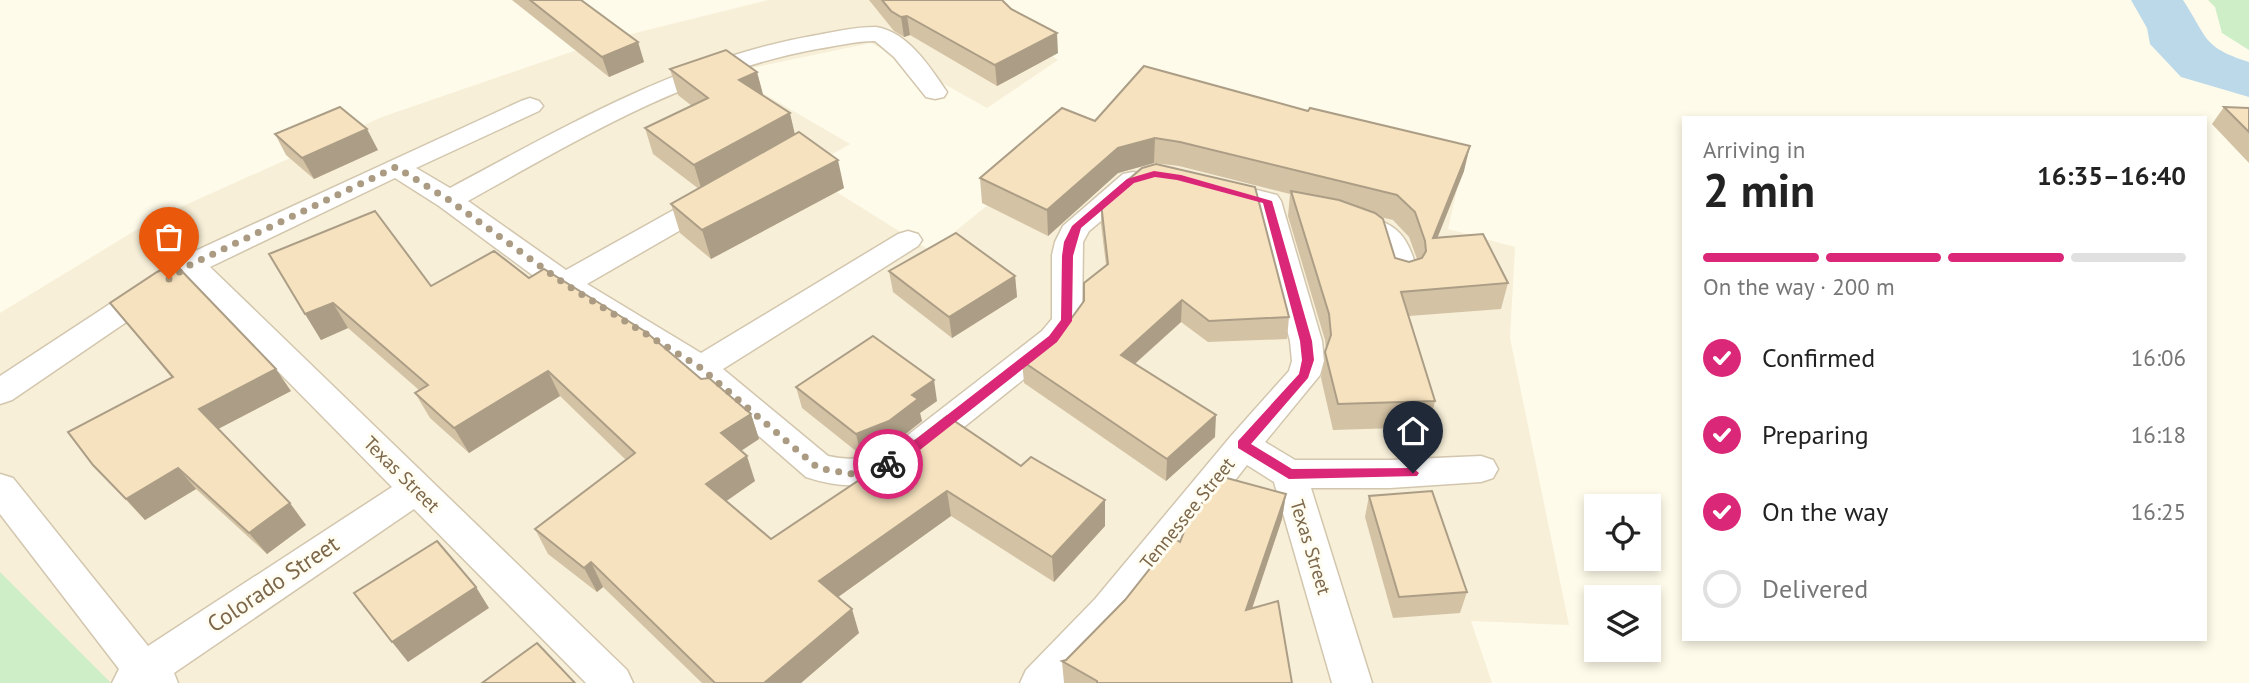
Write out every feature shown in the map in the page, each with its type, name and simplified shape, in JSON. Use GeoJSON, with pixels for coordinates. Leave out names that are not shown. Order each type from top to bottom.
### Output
{"type":"FeatureCollection","features":[{"type":"Feature","properties":{"kind":"street"},"geometry":{"type":"LineString","coordinates":[[449,200],[612,113],[747,57],[815,41],[879,35],[891,39],[936,92]]}},
{"type":"Feature","properties":{"kind":"street"},"geometry":{"type":"LineString","coordinates":[[0,392],[190,265],[530,106]]}},
{"type":"Feature","properties":{"kind":"street"},"geometry":{"type":"LineString","coordinates":[[396,167],[449,200],[565,284],[701,368],[818,468],[850,474],[882,467],[907,454],[1053,339],[1067,321],[1069,242],[1077,226],[1130,181],[1154,174],[1178,178],[1387,232],[1397,245],[1404,275]]}},
{"type":"Feature","properties":{"kind":"street"},"geometry":{"type":"LineString","coordinates":[[565,284],[668,223],[734,189]]}},
{"type":"Feature","properties":{"kind":"street","name":"Tennessee Street"},"geometry":{"type":"LineString","coordinates":[[1040,683],[1109,611],[1243,445],[1304,375],[1308,360],[1293,207]]}},
{"type":"Feature","properties":{"kind":"street"},"geometry":{"type":"LineString","coordinates":[[701,368],[908,240]]}},
{"type":"Feature","properties":{"kind":"street","name":"Texas Street"},"geometry":{"type":"LineString","coordinates":[[190,265],[613,683]]}},
{"type":"Feature","properties":{"kind":"street"},"geometry":{"type":"LineString","coordinates":[[1243,445],[1289,474]]}},
{"type":"Feature","properties":{"kind":"street","name":"Texas Street"},"geometry":{"type":"LineString","coordinates":[[1352,683],[1289,474],[1390,474],[1481,469]]}},
{"type":"Feature","properties":{"kind":"street"},"geometry":{"type":"LineString","coordinates":[[0,488],[144,679]]}},
{"type":"Feature","properties":{"kind":"street","name":"Colorado Street"},"geometry":{"type":"LineString","coordinates":[[144,679],[417,488]]}},
{"type":"Feature","properties":{"kind":"shaded area"},"geometry":{"type":"Polygon","coordinates":[[[768,0],[971,0],[1058,60],[987,108],[871,43],[728,73],[850,144],[803,171],[931,251],[1125,94],[1457,190],[1448,229],[1515,247],[1510,338],[1569,625],[1471,621],[1492,683],[0,683],[0,313],[154,219],[382,117],[603,41],[768,0]]]}},
{"type":"Feature","properties":{"kind":"green space"},"geometry":{"type":"Polygon","coordinates":[[[2208,0],[2249,0],[2249,50],[2222,33],[2215,7],[2208,0]]]}},
{"type":"Feature","properties":{"kind":"green space"},"geometry":{"type":"Polygon","coordinates":[[[0,572],[111,683],[0,683],[0,572]]]}},
{"type":"Feature","properties":{"kind":"building"},"geometry":{"type":"Polygon","coordinates":[[[530,0],[581,0],[638,42],[602,57],[530,0]]]}},
{"type":"Feature","properties":{"kind":"building"},"geometry":{"type":"Polygon","coordinates":[[[882,0],[1002,0],[1011,9],[1057,33],[995,65],[907,16],[901,17],[891,11],[882,0]]]}},
{"type":"Feature","properties":{"kind":"building"},"geometry":{"type":"Polygon","coordinates":[[[726,50],[757,72],[739,80],[790,113],[694,165],[645,128],[708,98],[670,69],[726,50]]]}},
{"type":"Feature","properties":{"kind":"building"},"geometry":{"type":"Polygon","coordinates":[[[1144,66],[1308,111],[1310,108],[1470,146],[1433,238],[1483,234],[1508,283],[1401,292],[1435,401],[1338,404],[1325,352],[1331,335],[1329,314],[1291,191],[1339,200],[1375,213],[1383,219],[1395,258],[1409,262],[1422,258],[1426,251],[1425,241],[1415,212],[1397,195],[1155,138],[1118,148],[1047,210],[980,178],[1062,108],[1095,121],[1144,66]]]}},
{"type":"Feature","properties":{"kind":"building"},"geometry":{"type":"Polygon","coordinates":[[[340,107],[367,129],[302,158],[275,134],[340,107]]]}},
{"type":"Feature","properties":{"kind":"building"},"geometry":{"type":"Polygon","coordinates":[[[2224,107],[2249,108],[2249,132],[2224,107]]]}},
{"type":"Feature","properties":{"kind":"building"},"geometry":{"type":"Polygon","coordinates":[[[799,132],[838,160],[702,230],[671,204],[799,132]]]}},
{"type":"Feature","properties":{"kind":"building"},"geometry":{"type":"Polygon","coordinates":[[[1156,164],[1255,187],[1289,317],[1209,321],[1182,300],[1121,355],[1216,415],[1167,459],[1022,361],[1065,327],[1084,301],[1084,283],[1108,264],[1101,203],[1142,168],[1156,164]]]}},
{"type":"Feature","properties":{"kind":"building"},"geometry":{"type":"Polygon","coordinates":[[[375,211],[431,286],[494,251],[529,278],[544,269],[646,332],[701,379],[709,378],[751,414],[721,433],[747,456],[706,484],[771,539],[892,458],[886,454],[916,440],[947,416],[1021,466],[1031,457],[1105,500],[1052,557],[947,491],[819,581],[852,609],[764,683],[715,683],[591,562],[584,568],[535,529],[635,453],[548,371],[454,428],[415,393],[428,385],[333,303],[305,314],[269,254],[375,211]]]}},
{"type":"Feature","properties":{"kind":"building"},"geometry":{"type":"Polygon","coordinates":[[[956,233],[1015,276],[949,317],[889,271],[956,233]]]}},
{"type":"Feature","properties":{"kind":"building"},"geometry":{"type":"Polygon","coordinates":[[[175,264],[276,369],[199,409],[290,503],[249,533],[178,468],[126,499],[93,465],[68,432],[173,377],[110,303],[157,272],[175,264]]]}},
{"type":"Feature","properties":{"kind":"building"},"geometry":{"type":"Polygon","coordinates":[[[873,336],[934,380],[912,395],[918,399],[889,421],[856,434],[796,387],[873,336]]]}},
{"type":"Feature","properties":{"kind":"building"},"geometry":{"type":"Polygon","coordinates":[[[1223,477],[1286,494],[1246,610],[1278,601],[1292,683],[1097,683],[1062,661],[1125,600],[1174,538],[1180,542],[1189,519],[1223,477]]]}},
{"type":"Feature","properties":{"kind":"building"},"geometry":{"type":"Polygon","coordinates":[[[1432,491],[1467,592],[1399,597],[1369,496],[1432,491]]]}},
{"type":"Feature","properties":{"kind":"building"},"geometry":{"type":"Polygon","coordinates":[[[437,541],[476,587],[392,642],[354,593],[437,541]]]}},
{"type":"Feature","properties":{"kind":"building"},"geometry":{"type":"Polygon","coordinates":[[[537,643],[575,683],[482,683],[537,643]]]}},
{"type":"Feature","properties":{"kind":"waterway"},"geometry":{"type":"LineString","coordinates":[[2157,0],[2174,28],[2178,44],[2201,65],[2249,80]]}},
{"type":"Feature","properties":{"kind":"way so far"},"geometry":{"type":"LineString","coordinates":[[169,279],[190,265],[396,167],[449,200],[565,284],[701,368],[818,468],[850,474],[888,464]]}},
{"type":"Feature","properties":{"kind":"route"},"geometry":{"type":"LineString","coordinates":[[888,464],[907,454],[1053,339],[1067,321],[1067,256],[1069,242],[1077,226],[1130,181],[1154,174],[1178,177],[1267,201],[1306,341],[1308,360],[1304,375],[1243,445],[1289,474],[1413,473]]}}]}
